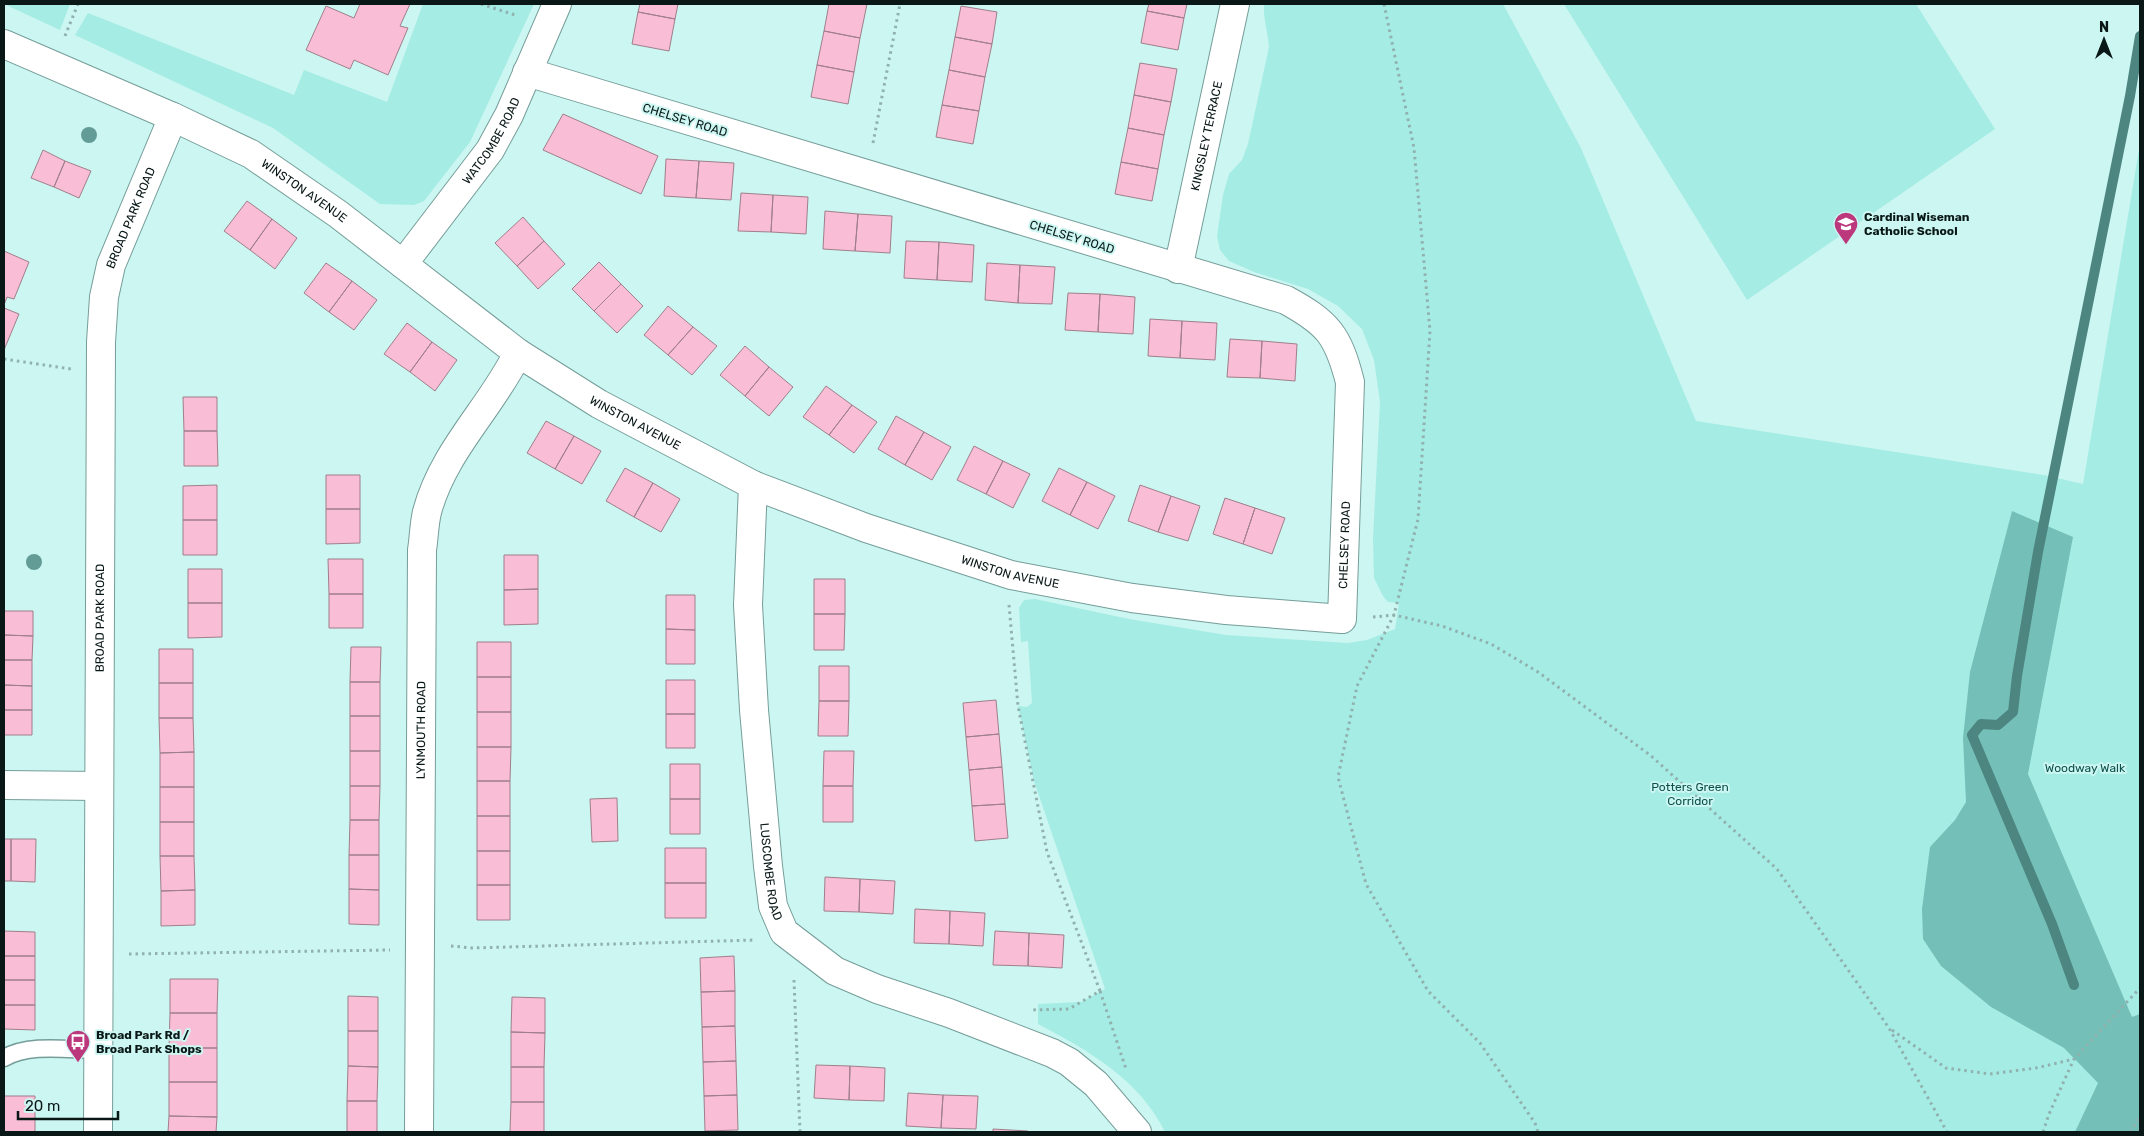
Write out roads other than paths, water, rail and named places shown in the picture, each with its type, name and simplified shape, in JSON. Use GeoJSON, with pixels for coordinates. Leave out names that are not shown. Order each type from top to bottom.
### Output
{"type":"FeatureCollection","features":[{"type":"Feature","properties":{"kind":"street","name":"KINGSLEY TERRACE"},"geometry":{"type":"LineString","coordinates":[[1178,269],[1236,4]]}},
{"type":"Feature","properties":{"kind":"street","name":"WATCOMBE ROAD"},"geometry":{"type":"LineString","coordinates":[[403,264],[490,150],[509,115],[552,16]]}},
{"type":"Feature","properties":{"kind":"street","name":"WINSTON AVENUE"},"geometry":{"type":"LineString","coordinates":[[4,44],[173,117],[251,154],[278,171],[403,264],[518,353],[599,404],[753,485],[866,528],[1011,575],[1132,598],[1226,610],[1342,619]]}},
{"type":"Feature","properties":{"kind":"street","name":"CHELSEY ROAD"},"geometry":{"type":"LineString","coordinates":[[527,72],[1286,300],[1313,315],[1332,333],[1343,356],[1350,382],[1342,619]]}},
{"type":"Feature","properties":{"kind":"street","name":"BROAD PARK ROAD"},"geometry":{"type":"LineString","coordinates":[[98,1132],[101,370],[104,297],[111,265],[173,117]]}},
{"type":"Feature","properties":{"kind":"street","name":"LYNMOUTH ROAD"},"geometry":{"type":"LineString","coordinates":[[419,1132],[422,550],[427,513],[441,474],[467,430],[510,370],[518,353]]}},
{"type":"Feature","properties":{"kind":"street","name":"LUSCOMBE ROAD"},"geometry":{"type":"LineString","coordinates":[[753,485],[748,606],[754,710],[773,906],[784,932],[835,971],[877,989],[1010,1036],[1069,1062],[1096,1084],[1137,1132]]}},
{"type":"Feature","properties":{"kind":"street"},"geometry":{"type":"LineString","coordinates":[[4,785],[99,786]]}},
{"type":"Feature","properties":{"kind":"lane"},"geometry":{"type":"LineString","coordinates":[[4,1058],[14,1052],[34,1050],[98,1050]]}},
{"type":"Feature","properties":{"kind":"waterway"},"geometry":{"type":"LineString","coordinates":[[2074,985],[2052,924],[1972,735],[1981,724],[1998,725],[2013,712],[2017,676],[2038,552],[2130,96],[2140,36]]}},
{"type":"Feature","properties":{"kind":"place","name":"Cardinal Wiseman Catholic School"},"geometry":{"type":"Point","coordinates":[1846,245]}},
{"type":"Feature","properties":{"kind":"place","name":"Broad Park Rd / Broad Park Shops"},"geometry":{"type":"Point","coordinates":[78,1063]}},
{"type":"Feature","properties":{"kind":"park label","name":"Woodway Walk"},"geometry":{"type":"Point","coordinates":[2085,768]}},
{"type":"Feature","properties":{"kind":"park label","name":"Potters Green Corridor"},"geometry":{"type":"Point","coordinates":[1690,794]}}]}
